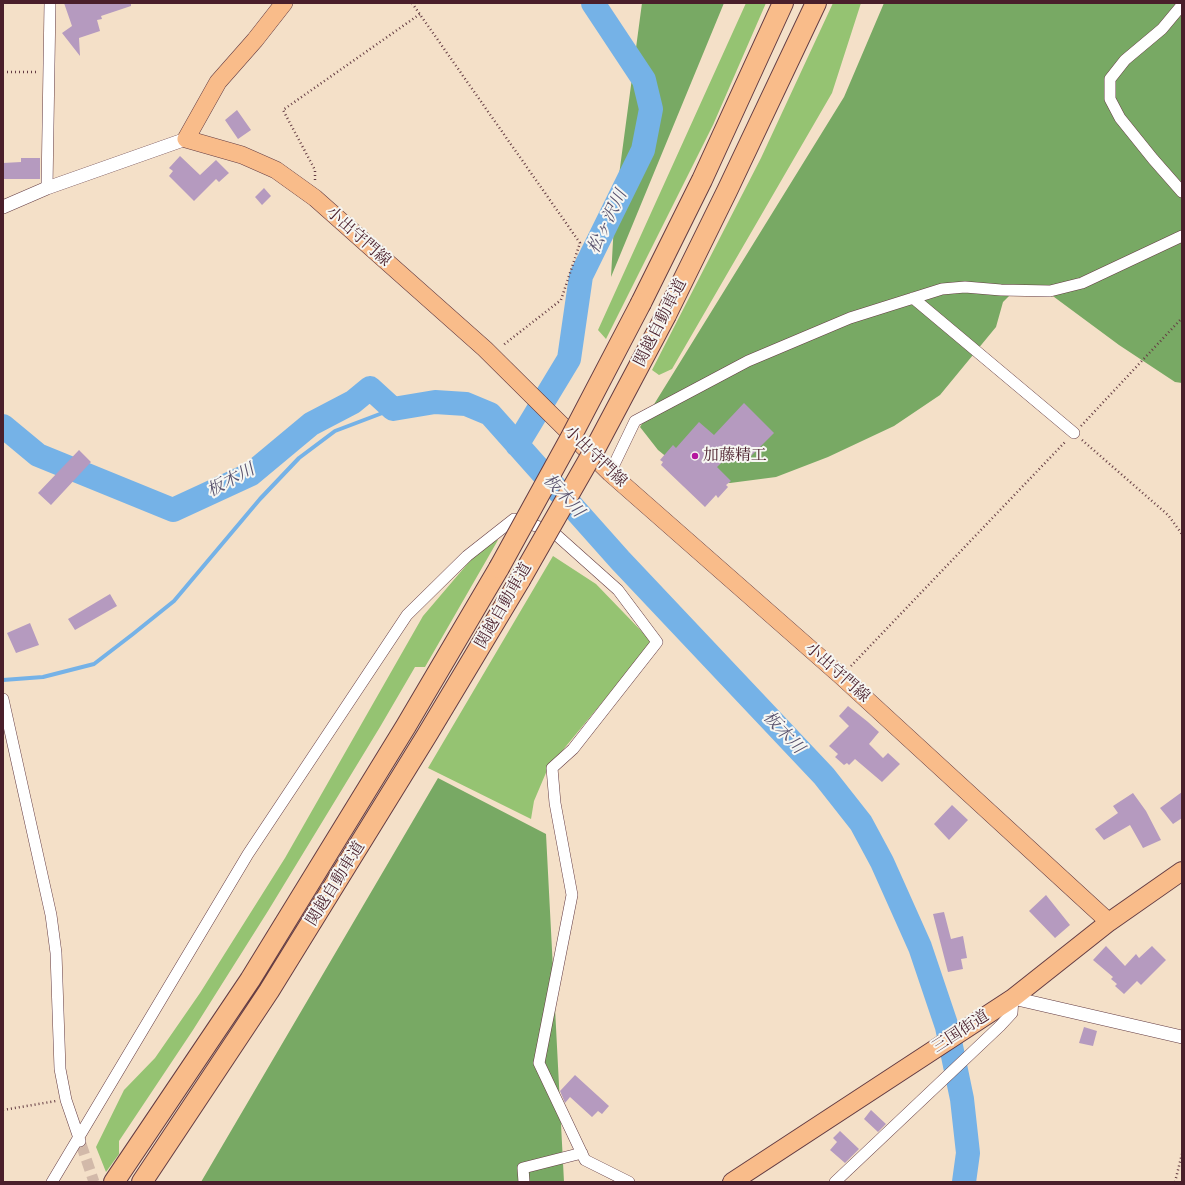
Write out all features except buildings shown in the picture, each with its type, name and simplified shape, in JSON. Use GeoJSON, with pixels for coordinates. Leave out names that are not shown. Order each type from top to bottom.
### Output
{"type":"FeatureCollection","features":[{"type":"Feature","properties":{"kind":"highway","name":"関越自動車道"},"geometry":{"type":"LineString","coordinates":[[114,1182],[250,980],[402,733],[499,568],[571,437],[641,303],[702,180],[783,3]]}},
{"type":"Feature","properties":{"kind":"highway","name":"関越自動車道"},"geometry":{"type":"LineString","coordinates":[[142,1182],[269,991],[427,735],[520,580],[596,447],[666,315],[727,191],[816,3]]}},
{"type":"Feature","properties":{"kind":"highway","name":"三国街道"},"geometry":{"type":"LineString","coordinates":[[732,1182],[1013,998],[1109,922],[1182,871]]}},
{"type":"Feature","properties":{"kind":"main road"},"geometry":{"type":"LineString","coordinates":[[186,139],[218,82],[256,40],[284,3]]}},
{"type":"Feature","properties":{"kind":"main road","name":"小出守門線"},"geometry":{"type":"LineString","coordinates":[[186,139],[242,155],[276,170],[315,198],[491,355],[610,473],[841,676],[1109,922]]}},
{"type":"Feature","properties":{"kind":"street"},"geometry":{"type":"LineString","coordinates":[[47,188],[50,3]]}},
{"type":"Feature","properties":{"kind":"street"},"geometry":{"type":"LineString","coordinates":[[1182,5],[1162,29],[1125,60],[1110,79],[1110,99],[1120,118],[1182,192]]}},
{"type":"Feature","properties":{"kind":"street"},"geometry":{"type":"LineString","coordinates":[[3,207],[47,188],[186,139]]}},
{"type":"Feature","properties":{"kind":"street"},"geometry":{"type":"LineString","coordinates":[[610,473],[635,421],[748,361],[850,318],[942,289],[965,287],[1000,290],[1050,291],[1082,282],[1182,236]]}},
{"type":"Feature","properties":{"kind":"street"},"geometry":{"type":"LineString","coordinates":[[913,298],[1074,433]]}},
{"type":"Feature","properties":{"kind":"street"},"geometry":{"type":"LineString","coordinates":[[52,1182],[79,1140],[248,854],[407,615],[467,556],[514,519],[552,531],[618,590],[657,642],[573,749],[552,768],[556,803],[572,895],[539,1062],[585,1160],[629,1182]]}},
{"type":"Feature","properties":{"kind":"street"},"geometry":{"type":"LineString","coordinates":[[3,699],[51,915],[56,953],[60,1069],[66,1100],[79,1140]]}},
{"type":"Feature","properties":{"kind":"street"},"geometry":{"type":"LineString","coordinates":[[835,1182],[1000,1026],[1012,1013],[1013,998],[1182,1037]]}},
{"type":"Feature","properties":{"kind":"street"},"geometry":{"type":"LineString","coordinates":[[524,1182],[523,1168],[582,1153]]}},
{"type":"Feature","properties":{"kind":"path"},"geometry":{"type":"LineString","coordinates":[[412,3],[580,243],[561,300],[491,355]]}},
{"type":"Feature","properties":{"kind":"path"},"geometry":{"type":"LineString","coordinates":[[315,198],[315,170],[283,110],[420,14]]}},
{"type":"Feature","properties":{"kind":"path"},"geometry":{"type":"LineString","coordinates":[[3,72],[49,72]]}},
{"type":"Feature","properties":{"kind":"path"},"geometry":{"type":"LineString","coordinates":[[841,676],[1182,318]]}},
{"type":"Feature","properties":{"kind":"path"},"geometry":{"type":"LineString","coordinates":[[1074,433],[1168,516],[1182,534]]}},
{"type":"Feature","properties":{"kind":"path"},"geometry":{"type":"LineString","coordinates":[[3,1110],[66,1100]]}},
{"type":"Feature","properties":{"kind":"path"},"geometry":{"type":"LineString","coordinates":[[1175,1182],[1182,1154]]}},
{"type":"Feature","properties":{"kind":"green space"},"geometry":{"type":"Polygon","coordinates":[[[642,3],[724,3],[611,277],[615,205],[642,3]]]}},
{"type":"Feature","properties":{"kind":"green space"},"geometry":{"type":"Polygon","coordinates":[[[746,3],[766,3],[713,125],[606,339],[598,330],[746,3]]]}},
{"type":"Feature","properties":{"kind":"green space"},"geometry":{"type":"Polygon","coordinates":[[[833,3],[861,3],[832,93],[672,369],[659,375],[652,370],[761,158],[833,3]]]}},
{"type":"Feature","properties":{"kind":"green space"},"geometry":{"type":"Polygon","coordinates":[[[884,3],[1182,3],[1182,383],[1175,382],[1119,345],[1046,291],[1015,290],[1003,302],[996,327],[940,395],[894,426],[828,457],[776,477],[730,483],[689,475],[658,450],[640,427],[844,97],[884,3]]]}},
{"type":"Feature","properties":{"kind":"green space"},"geometry":{"type":"Polygon","coordinates":[[[498,540],[425,667],[415,667],[268,911],[193,1030],[119,1141],[119,1154],[106,1172],[96,1147],[124,1090],[155,1058],[200,993],[285,858],[423,616],[481,548],[491,541],[498,540]]]}},
{"type":"Feature","properties":{"kind":"green space"},"geometry":{"type":"Polygon","coordinates":[[[553,556],[596,584],[652,642],[548,768],[534,801],[531,819],[428,768],[553,556]]]}},
{"type":"Feature","properties":{"kind":"green space"},"geometry":{"type":"Polygon","coordinates":[[[438,778],[546,834],[564,1182],[201,1182],[438,778]]]}},
{"type":"Feature","properties":{"kind":"waterway","name":"松ヶ沢川"},"geometry":{"type":"LineString","coordinates":[[517,445],[569,359],[581,276],[643,150],[651,109],[644,80],[593,3]]}},
{"type":"Feature","properties":{"kind":"waterway","name":"板木川"},"geometry":{"type":"LineString","coordinates":[[3,426],[38,455],[173,510],[251,474],[311,424],[353,402],[370,388],[393,409],[435,402],[466,404],[490,414],[620,560],[824,776],[861,823],[882,862],[920,947],[947,1027],[962,1099],[968,1153],[964,1182]]}},
{"type":"Feature","properties":{"kind":"waterway"},"geometry":{"type":"LineString","coordinates":[[3,680],[43,677],[94,664],[174,601],[260,499],[299,458],[335,431],[393,409]]}},
{"type":"Feature","properties":{"kind":"tunnel"},"geometry":{"type":"LineString","coordinates":[[81,1144],[94,1182]]}},
{"type":"Feature","properties":{"kind":"place","name":"加藤精工"},"geometry":{"type":"Point","coordinates":[695,456]}}]}
